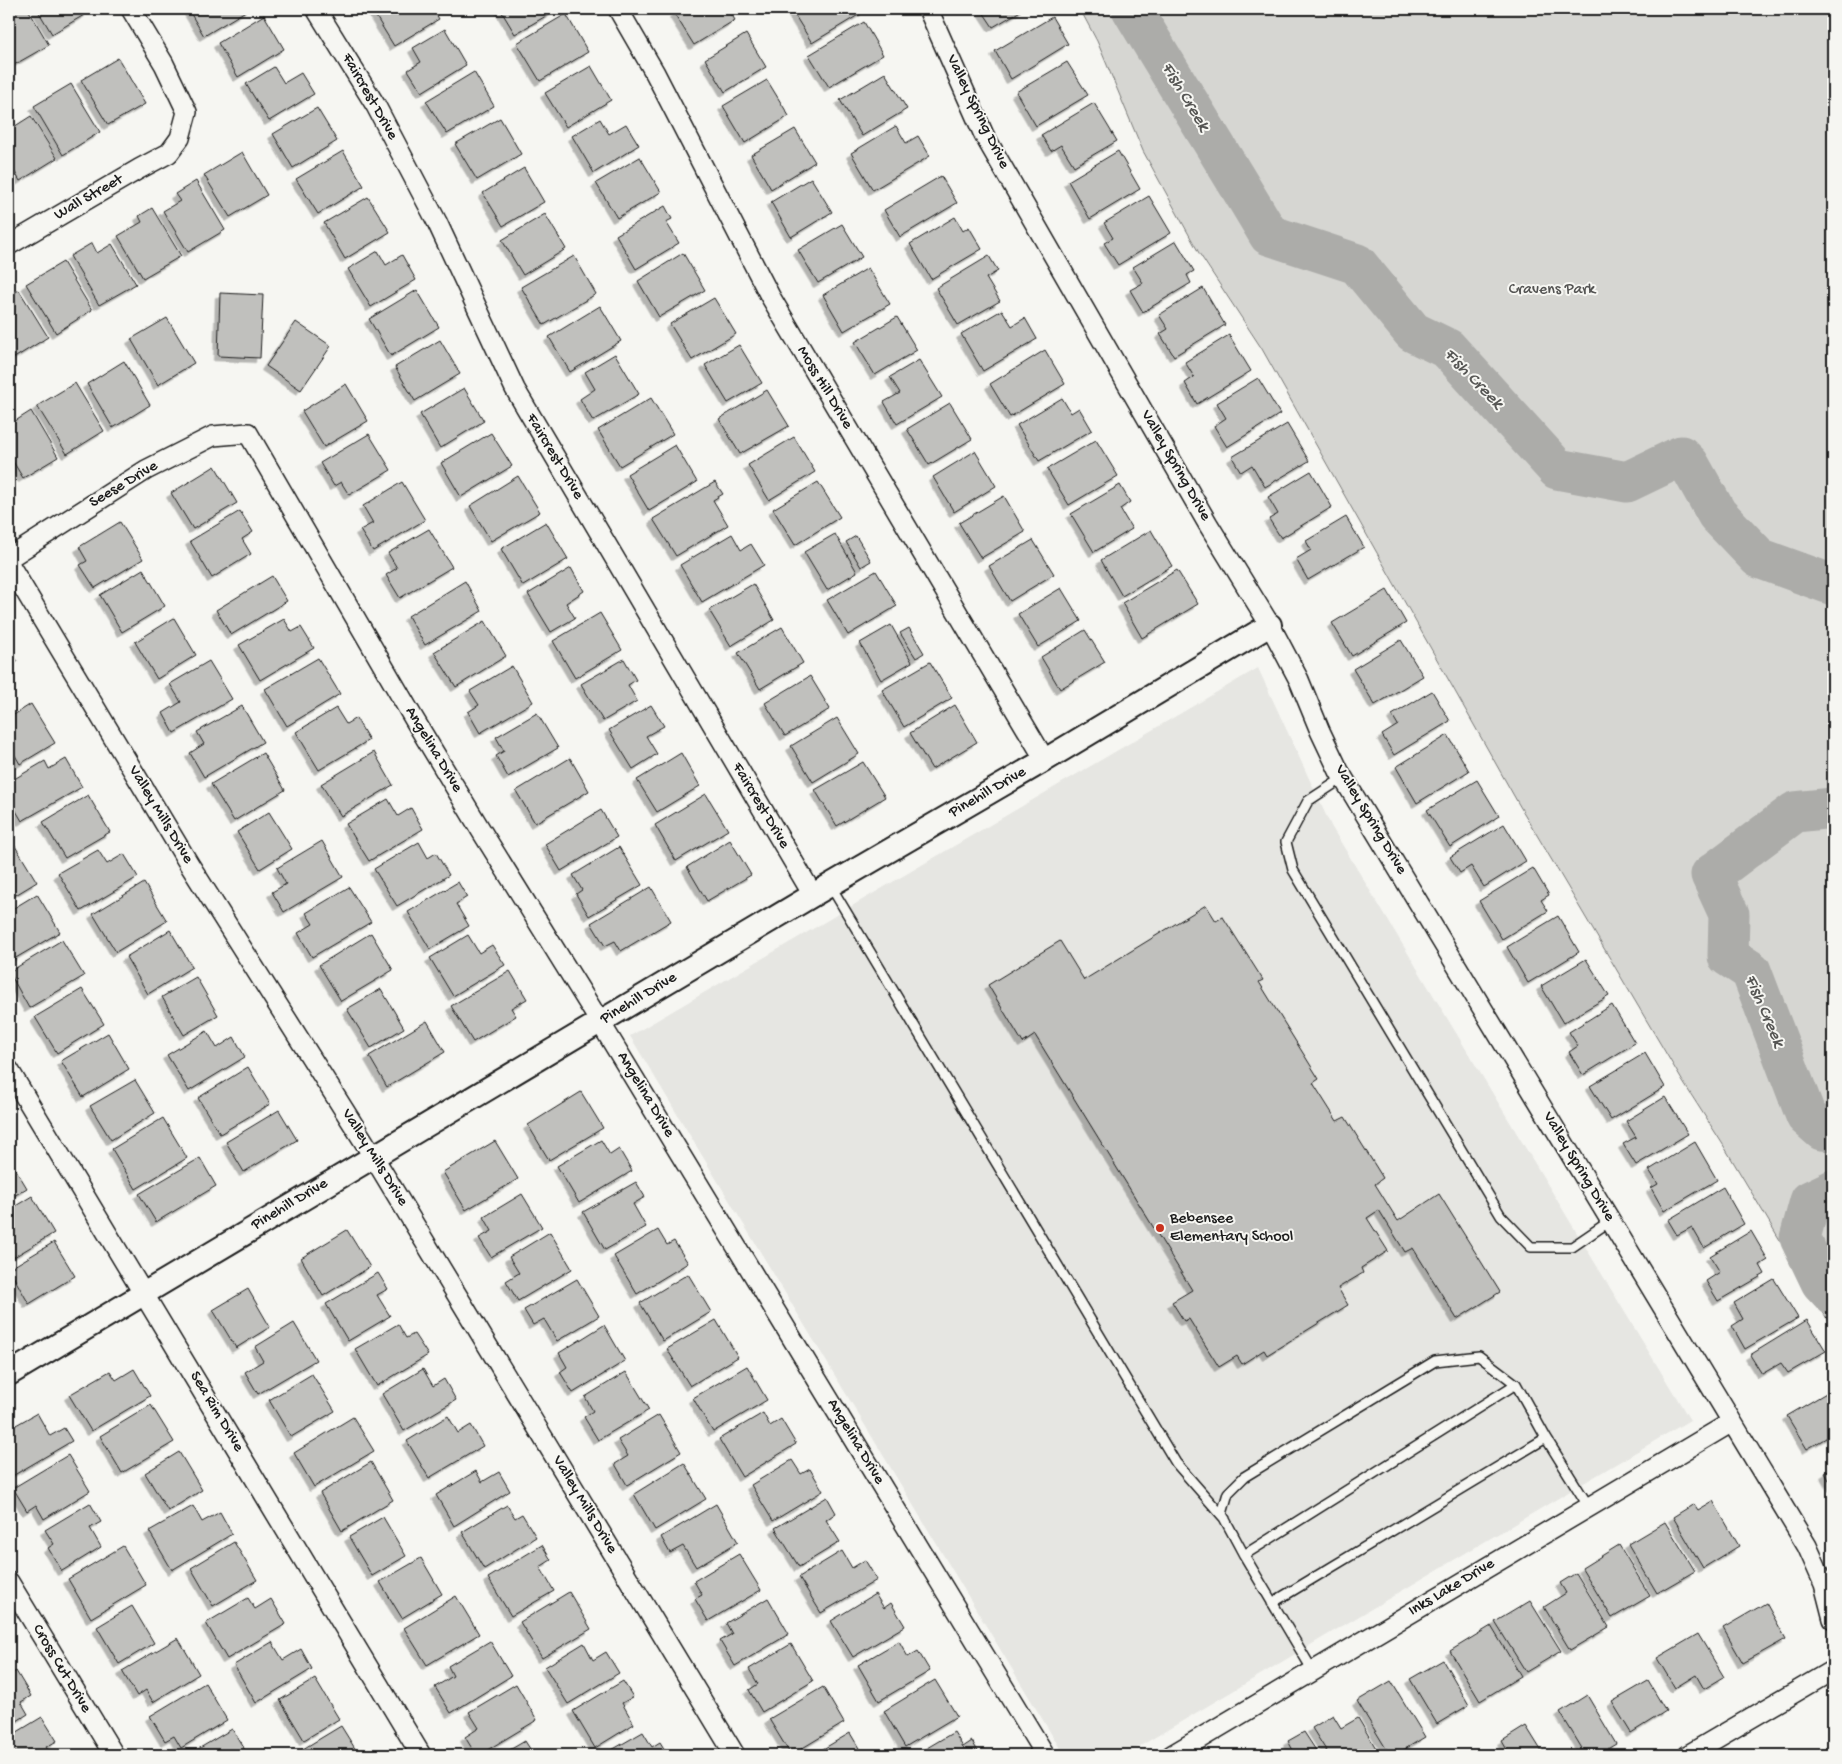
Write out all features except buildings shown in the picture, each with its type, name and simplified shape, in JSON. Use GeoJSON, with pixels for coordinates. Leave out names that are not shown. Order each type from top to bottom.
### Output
{"type":"FeatureCollection","features":[{"type":"Feature","properties":{"kind":"street","name":"Wall Street"},"geometry":{"type":"LineString","coordinates":[[9,245],[138,169],[169,153],[180,138],[187,112],[164,64],[131,9]]}},
{"type":"Feature","properties":{"kind":"street","name":"Faircrest Drive"},"geometry":{"type":"LineString","coordinates":[[316,9],[376,106],[437,222],[515,390],[821,890]]}},
{"type":"Feature","properties":{"kind":"street","name":"Moss Hill Drive"},"geometry":{"type":"LineString","coordinates":[[618,9],[660,82],[770,296],[1046,760]]}},
{"type":"Feature","properties":{"kind":"street","name":"Valley Spring Drive"},"geometry":{"type":"LineString","coordinates":[[928,9],[984,135],[1208,524],[1270,625],[1299,680],[1320,731],[1343,778],[1807,1546],[1824,1584],[1833,1618]]}},
{"type":"Feature","properties":{"kind":"street","name":"Seese Drive"},"geometry":{"type":"LineString","coordinates":[[9,558],[146,470],[213,436],[248,433]]}},
{"type":"Feature","properties":{"kind":"street","name":"Angelina Drive"},"geometry":{"type":"LineString","coordinates":[[248,433],[419,727],[1045,1755]]}},
{"type":"Feature","properties":{"kind":"street","name":"Valley Mills Drive"},"geometry":{"type":"LineString","coordinates":[[9,564],[189,864],[373,1156],[735,1755]]}},
{"type":"Feature","properties":{"kind":"street","name":"Pinehill Drive"},"geometry":{"type":"LineString","coordinates":[[9,1374],[821,890],[1046,760],[1270,625]]}},
{"type":"Feature","properties":{"kind":"street","name":"Sea Rim Drive"},"geometry":{"type":"LineString","coordinates":[[9,1070],[422,1755]]}},
{"type":"Feature","properties":{"kind":"street","name":"Inks Lake Drive"},"geometry":{"type":"LineString","coordinates":[[1172,1755],[1732,1422]]}},
{"type":"Feature","properties":{"kind":"street","name":"Cross Cut Drive"},"geometry":{"type":"LineString","coordinates":[[9,1582],[114,1755]]}},
{"type":"Feature","properties":{"kind":"street"},"geometry":{"type":"LineString","coordinates":[[1688,1755],[1833,1670]]}},
{"type":"Feature","properties":{"kind":"lane"},"geometry":{"type":"LineString","coordinates":[[1343,778],[1308,801],[1286,842],[1293,870],[1501,1216],[1531,1247],[1572,1247],[1610,1221]]}},
{"type":"Feature","properties":{"kind":"lane"},"geometry":{"type":"LineString","coordinates":[[821,890],[1176,1463],[1225,1519]]}},
{"type":"Feature","properties":{"kind":"lane"},"geometry":{"type":"LineString","coordinates":[[1313,1671],[1244,1555],[1222,1514],[1228,1493],[1244,1477],[1435,1361],[1479,1356],[1516,1384],[1546,1438],[1589,1507]]}},
{"type":"Feature","properties":{"kind":"lane"},"geometry":{"type":"LineString","coordinates":[[1244,1555],[1516,1384]]}},
{"type":"Feature","properties":{"kind":"lane"},"geometry":{"type":"LineString","coordinates":[[1272,1603],[1546,1438]]}},
{"type":"Feature","properties":{"kind":"shaded area","name":"Bebensee Elementary School"},"geometry":{"type":"Polygon","coordinates":[[[1258,668],[1331,826],[1690,1420],[1125,1755],[1064,1755],[630,1036],[1258,668]]]}},
{"type":"Feature","properties":{"kind":"green space","name":"Cravens Park"},"geometry":{"type":"Polygon","coordinates":[[[1080,9],[1833,9],[1833,1329],[1722,1143],[1683,1082],[1518,803],[1262,349],[1199,253],[1143,151],[1097,41],[1080,9]]]}},
{"type":"Feature","properties":{"kind":"waterway","name":"Fish Creek"},"geometry":{"type":"LineString","coordinates":[[1132,9],[1269,235],[1357,264],[1413,332],[1448,349],[1557,469],[1627,482],[1681,456],[1689,464],[1717,514],[1759,558],[1833,585]]}},
{"type":"Feature","properties":{"kind":"waterway","name":"Fish Creek"},"geometry":{"type":"LineString","coordinates":[[1833,808],[1795,812],[1711,875],[1729,914],[1728,956],[1751,971],[1806,1116],[1822,1130],[1833,1131]]}},
{"type":"Feature","properties":{"kind":"waterway","name":"Fish Creek"},"geometry":{"type":"LineString","coordinates":[[1833,1190],[1810,1201],[1800,1238],[1821,1282],[1833,1295]]}},
{"type":"Feature","properties":{"kind":"place","name":"Bebensee Elementary School"},"geometry":{"type":"Point","coordinates":[1160,1228]}}]}
